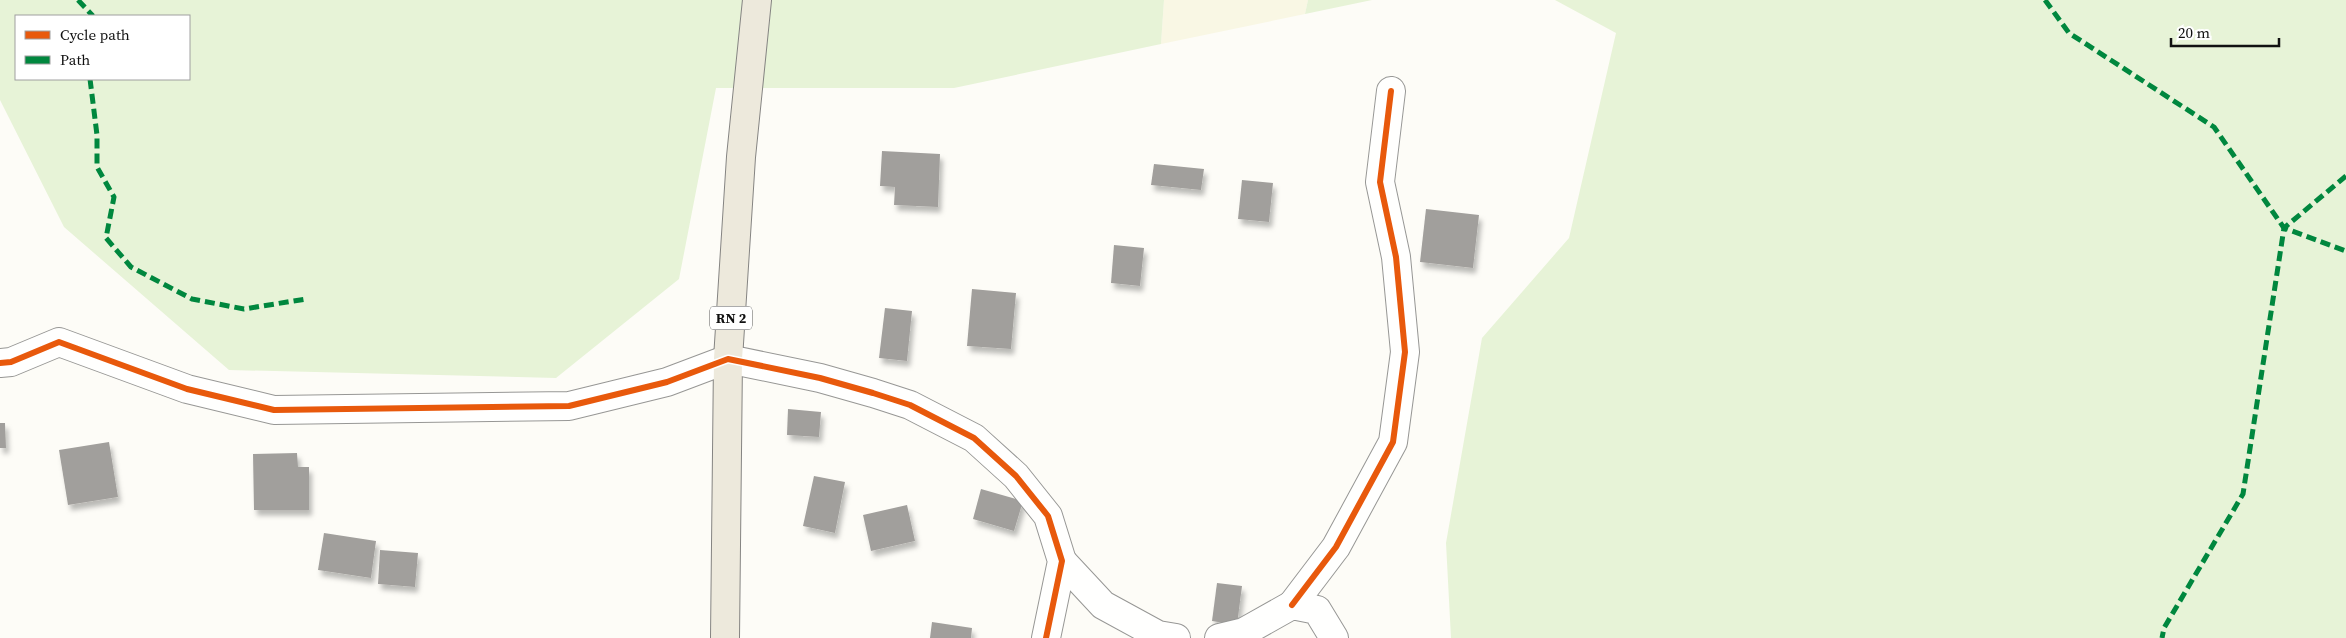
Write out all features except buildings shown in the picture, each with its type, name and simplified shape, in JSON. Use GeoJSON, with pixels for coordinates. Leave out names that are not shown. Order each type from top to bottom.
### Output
{"type":"FeatureCollection","features":[{"type":"Feature","properties":{"kind":"main road","name":"RN 2"},"geometry":{"type":"LineString","coordinates":[[725,638],[728,359],[742,157],[757,0]]}},
{"type":"Feature","properties":{"kind":"street"},"geometry":{"type":"LineString","coordinates":[[1218,638],[1244,632],[1292,605],[1336,547],[1393,442],[1405,352],[1396,257],[1380,182],[1391,90]]}},
{"type":"Feature","properties":{"kind":"street"},"geometry":{"type":"LineString","coordinates":[[0,363],[10,362],[59,342],[187,389],[274,410],[569,406],[667,382],[728,359],[820,378],[910,406],[974,438],[1016,476],[1048,516],[1062,561],[1103,605],[1158,635],[1176,638]]}},
{"type":"Feature","properties":{"kind":"street"},"geometry":{"type":"LineString","coordinates":[[1046,638],[1062,561]]}},
{"type":"Feature","properties":{"kind":"street"},"geometry":{"type":"LineString","coordinates":[[1292,605],[1317,610],[1334,638]]}},
{"type":"Feature","properties":{"kind":"shaded area"},"geometry":{"type":"Polygon","coordinates":[[[1164,0],[1308,0],[1305,14],[1161,44],[1164,0]]]}},
{"type":"Feature","properties":{"kind":"green space"},"geometry":{"type":"Polygon","coordinates":[[[0,0],[1164,0],[1161,44],[954,88],[716,88],[679,279],[556,378],[229,370],[64,227],[0,100],[0,0]]]}},
{"type":"Feature","properties":{"kind":"green space"},"geometry":{"type":"Polygon","coordinates":[[[1308,0],[1372,0],[1305,14],[1308,0]]]}},
{"type":"Feature","properties":{"kind":"green space"},"geometry":{"type":"Polygon","coordinates":[[[1555,0],[2346,0],[2346,638],[1451,638],[1446,543],[1482,338],[1569,238],[1616,33],[1555,0]]]}},
{"type":"Feature","properties":{"kind":"marked path"},"geometry":{"type":"LineString","coordinates":[[78,0],[92,15]]}},
{"type":"Feature","properties":{"kind":"marked path"},"geometry":{"type":"LineString","coordinates":[[2045,0],[2069,33],[2214,127],[2284,228],[2243,494],[2164,628],[2162,638]]}},
{"type":"Feature","properties":{"kind":"marked path"},"geometry":{"type":"LineString","coordinates":[[90,80],[97,135],[97,167],[114,197],[106,238],[131,267],[192,299],[244,309],[306,299]]}},
{"type":"Feature","properties":{"kind":"marked path"},"geometry":{"type":"LineString","coordinates":[[2346,176],[2284,228],[2346,251]]}},
{"type":"Feature","properties":{"kind":"cycle path"},"geometry":{"type":"LineString","coordinates":[[1292,605],[1336,547],[1393,442],[1405,352],[1396,257],[1380,182],[1391,91]]}},
{"type":"Feature","properties":{"kind":"cycle path"},"geometry":{"type":"LineString","coordinates":[[0,363],[11,362],[59,342],[187,389],[274,410],[569,406],[667,382],[728,359],[820,378],[910,405],[974,438],[1016,476],[1048,516],[1062,561],[1046,638]]}}]}
